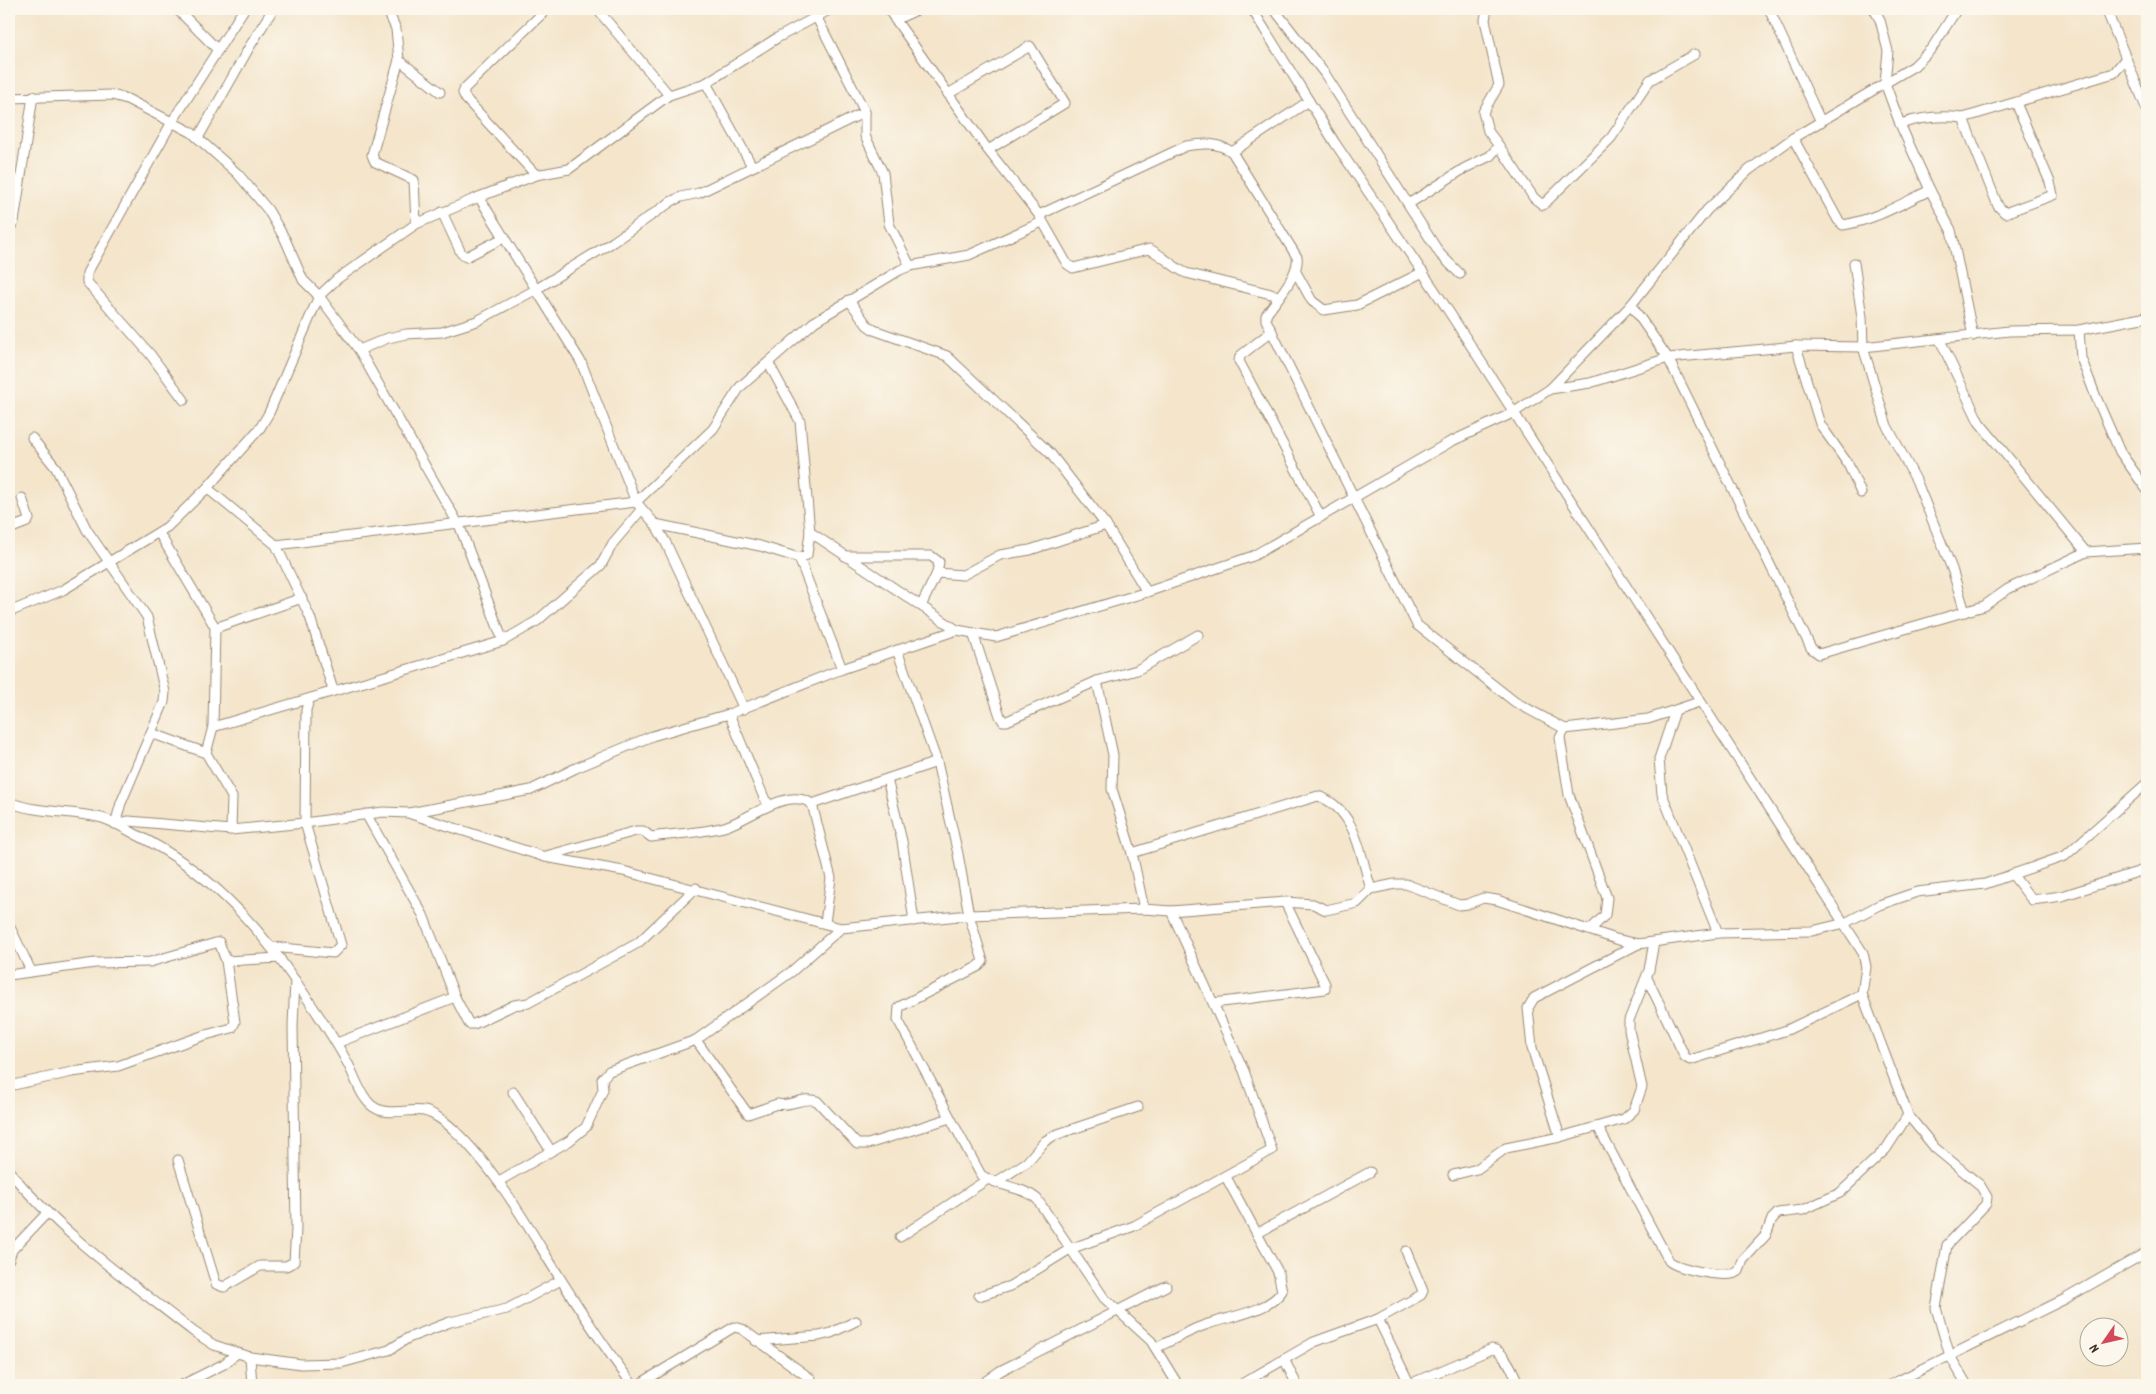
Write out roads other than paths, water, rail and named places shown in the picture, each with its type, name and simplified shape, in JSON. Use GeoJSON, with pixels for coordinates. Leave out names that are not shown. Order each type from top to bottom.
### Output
{"type":"FeatureCollection","features":[{"type":"Feature","properties":{"kind":"street"},"geometry":{"type":"LineString","coordinates":[[177,9],[218,50]]}},
{"type":"Feature","properties":{"kind":"street"},"geometry":{"type":"LineString","coordinates":[[184,400],[150,354],[100,298],[86,278],[87,272],[172,122],[244,9]]}},
{"type":"Feature","properties":{"kind":"street"},"geometry":{"type":"LineString","coordinates":[[198,138],[273,9]]}},
{"type":"Feature","properties":{"kind":"street"},"geometry":{"type":"LineString","coordinates":[[387,9],[396,29],[399,60],[372,155],[375,162],[414,180],[416,224]]}},
{"type":"Feature","properties":{"kind":"street"},"geometry":{"type":"LineString","coordinates":[[536,175],[466,99],[463,93],[465,88],[547,9]]}},
{"type":"Feature","properties":{"kind":"street"},"geometry":{"type":"LineString","coordinates":[[597,9],[669,96]]}},
{"type":"Feature","properties":{"kind":"street"},"geometry":{"type":"LineString","coordinates":[[9,612],[52,596],[159,533],[207,488],[260,428],[269,412],[319,296],[337,280],[416,224],[479,196],[536,175],[569,169],[669,96],[706,83],[777,38],[831,9]]}},
{"type":"Feature","properties":{"kind":"street"},"geometry":{"type":"LineString","coordinates":[[888,9],[988,150],[1041,218],[1068,264],[1073,268],[1149,250],[1158,253],[1175,268],[1186,273],[1279,296]]}},
{"type":"Feature","properties":{"kind":"street"},"geometry":{"type":"LineString","coordinates":[[895,20],[919,9]]}},
{"type":"Feature","properties":{"kind":"street"},"geometry":{"type":"LineString","coordinates":[[1252,9],[1309,101],[1423,272],[1699,702],[1845,923],[1862,953],[1866,967],[1862,994],[1908,1115],[1935,1148],[1980,1184],[1987,1197],[1986,1204],[1947,1245],[1936,1308],[1950,1356],[1967,1385]]}},
{"type":"Feature","properties":{"kind":"street"},"geometry":{"type":"LineString","coordinates":[[1274,9],[1325,74],[1410,203],[1440,254],[1460,274]]}},
{"type":"Feature","properties":{"kind":"street"},"geometry":{"type":"LineString","coordinates":[[1486,9],[1486,20],[1499,85],[1483,112],[1488,131],[1529,192],[1543,205],[1611,138],[1650,80],[1695,54]]}},
{"type":"Feature","properties":{"kind":"street"},"geometry":{"type":"LineString","coordinates":[[1769,9],[1821,122]]}},
{"type":"Feature","properties":{"kind":"street"},"geometry":{"type":"LineString","coordinates":[[1874,9],[1880,20],[1888,51],[1886,83],[1900,124],[1930,190],[1951,230],[1973,336]]}},
{"type":"Feature","properties":{"kind":"street"},"geometry":{"type":"LineString","coordinates":[[810,532],[957,630],[996,637],[1147,592],[1253,556],[1450,442],[1513,413],[1550,388],[1631,305],[1707,210],[1749,170],[1793,138],[1914,66],[1932,48],[1958,9]]}},
{"type":"Feature","properties":{"kind":"street"},"geometry":{"type":"LineString","coordinates":[[2106,9],[2147,110]]}},
{"type":"Feature","properties":{"kind":"street"},"geometry":{"type":"LineString","coordinates":[[816,16],[865,112],[865,136],[883,173],[889,224],[910,266]]}},
{"type":"Feature","properties":{"kind":"street"},"geometry":{"type":"LineString","coordinates":[[948,94],[1030,46],[1065,103],[988,150]]}},
{"type":"Feature","properties":{"kind":"street"},"geometry":{"type":"LineString","coordinates":[[1900,124],[1916,119],[1947,116],[1963,118],[2016,103],[2114,72],[2126,58]]}},
{"type":"Feature","properties":{"kind":"street"},"geometry":{"type":"LineString","coordinates":[[399,60],[440,92]]}},
{"type":"Feature","properties":{"kind":"street"},"geometry":{"type":"LineString","coordinates":[[706,83],[752,166]]}},
{"type":"Feature","properties":{"kind":"street"},"geometry":{"type":"LineString","coordinates":[[9,98],[112,95],[126,99],[172,122],[198,138],[238,174],[268,210],[285,239],[303,280],[319,296],[359,350],[460,528],[503,641]]}},
{"type":"Feature","properties":{"kind":"street"},"geometry":{"type":"LineString","coordinates":[[9,229],[14,222],[32,96]]}},
{"type":"Feature","properties":{"kind":"street"},"geometry":{"type":"LineString","coordinates":[[1232,152],[1309,101]]}},
{"type":"Feature","properties":{"kind":"street"},"geometry":{"type":"LineString","coordinates":[[1963,118],[1998,206],[2005,213],[2053,195],[2050,182],[2016,103]]}},
{"type":"Feature","properties":{"kind":"street"},"geometry":{"type":"LineString","coordinates":[[359,350],[388,338],[406,334],[442,332],[459,328],[535,290],[613,242],[672,201],[699,193],[865,112]]}},
{"type":"Feature","properties":{"kind":"street"},"geometry":{"type":"LineString","coordinates":[[1793,138],[1838,220],[1843,225],[1855,223],[1894,208],[1930,190]]}},
{"type":"Feature","properties":{"kind":"street"},"geometry":{"type":"LineString","coordinates":[[276,545],[453,522],[457,524],[636,502],[713,428],[740,388],[814,322],[874,284],[910,266],[969,255],[1186,146],[1206,142],[1223,146],[1232,152],[1297,257],[1296,272],[1266,315],[1353,498],[1418,625],[1515,702],[1565,729],[1648,719],[1699,702]]}},
{"type":"Feature","properties":{"kind":"street"},"geometry":{"type":"LineString","coordinates":[[1410,203],[1465,168],[1490,156],[1499,146]]}},
{"type":"Feature","properties":{"kind":"street"},"geometry":{"type":"LineString","coordinates":[[479,196],[506,237],[535,290],[581,362],[636,502],[655,524],[744,709]]}},
{"type":"Feature","properties":{"kind":"street"},"geometry":{"type":"LineString","coordinates":[[442,212],[461,252],[466,257],[506,237]]}},
{"type":"Feature","properties":{"kind":"street"},"geometry":{"type":"LineString","coordinates":[[1854,263],[1862,317],[1863,346],[1887,426],[1916,480],[1952,570],[1965,612]]}},
{"type":"Feature","properties":{"kind":"street"},"geometry":{"type":"LineString","coordinates":[[1296,272],[1312,302],[1324,310],[1357,304],[1423,272]]}},
{"type":"Feature","properties":{"kind":"street"},"geometry":{"type":"LineString","coordinates":[[849,300],[866,325],[874,330],[947,356],[1050,453],[1106,525],[1147,592]]}},
{"type":"Feature","properties":{"kind":"street"},"geometry":{"type":"LineString","coordinates":[[1631,305],[1668,358],[1811,648],[1819,654],[1984,606],[2008,589],[2086,552],[2147,549]]}},
{"type":"Feature","properties":{"kind":"street"},"geometry":{"type":"LineString","coordinates":[[1550,388],[1590,383],[1668,358],[1796,346],[1863,346],[1940,340],[2009,331],[2079,330],[2147,317]]}},
{"type":"Feature","properties":{"kind":"street"},"geometry":{"type":"LineString","coordinates":[[1272,330],[1240,356],[1239,361],[1321,517]]}},
{"type":"Feature","properties":{"kind":"street"},"geometry":{"type":"LineString","coordinates":[[2079,330],[2081,358],[2096,396],[2120,452],[2147,490]]}},
{"type":"Feature","properties":{"kind":"street"},"geometry":{"type":"LineString","coordinates":[[1940,340],[1979,422],[2086,552]]}},
{"type":"Feature","properties":{"kind":"street"},"geometry":{"type":"LineString","coordinates":[[1796,346],[1820,424],[1848,464],[1861,493]]}},
{"type":"Feature","properties":{"kind":"street"},"geometry":{"type":"LineString","coordinates":[[655,524],[760,546],[799,558],[807,555],[810,532],[800,421],[769,364]]}},
{"type":"Feature","properties":{"kind":"street"},"geometry":{"type":"LineString","coordinates":[[32,438],[56,468],[87,530],[147,617],[153,635],[165,692],[164,702],[121,803],[116,824]]}},
{"type":"Feature","properties":{"kind":"street"},"geometry":{"type":"LineString","coordinates":[[207,488],[276,545],[302,598],[317,636],[333,690]]}},
{"type":"Feature","properties":{"kind":"street"},"geometry":{"type":"LineString","coordinates":[[9,529],[27,522],[29,519],[22,498]]}},
{"type":"Feature","properties":{"kind":"street"},"geometry":{"type":"LineString","coordinates":[[213,728],[309,700],[333,690],[503,641],[537,621],[601,565],[613,543],[641,510]]}},
{"type":"Feature","properties":{"kind":"street"},"geometry":{"type":"LineString","coordinates":[[937,573],[963,575],[1000,555],[1030,550],[1106,525]]}},
{"type":"Feature","properties":{"kind":"street"},"geometry":{"type":"LineString","coordinates":[[159,533],[215,626],[213,728],[206,753]]}},
{"type":"Feature","properties":{"kind":"street"},"geometry":{"type":"LineString","coordinates":[[845,556],[931,556],[939,562],[937,573],[921,606]]}},
{"type":"Feature","properties":{"kind":"street"},"geometry":{"type":"LineString","coordinates":[[799,558],[842,669]]}},
{"type":"Feature","properties":{"kind":"street"},"geometry":{"type":"LineString","coordinates":[[215,626],[218,627],[302,598]]}},
{"type":"Feature","properties":{"kind":"street"},"geometry":{"type":"LineString","coordinates":[[116,824],[129,821],[231,830],[305,824],[366,814],[409,813],[537,788],[576,768],[652,736],[744,709],[842,669],[957,630]]}},
{"type":"Feature","properties":{"kind":"street"},"geometry":{"type":"LineString","coordinates":[[973,633],[1000,716],[1003,720],[1008,721],[1097,681],[1137,670],[1198,635]]}},
{"type":"Feature","properties":{"kind":"street"},"geometry":{"type":"LineString","coordinates":[[897,650],[937,762],[958,854],[968,915],[983,961],[979,966],[903,1005],[897,1014],[898,1020],[981,1175],[992,1181],[1031,1194],[1037,1199],[1104,1298],[1156,1348],[1178,1385]]}},
{"type":"Feature","properties":{"kind":"street"},"geometry":{"type":"LineString","coordinates":[[1097,681],[1113,755],[1112,789],[1132,853],[1144,909]]}},
{"type":"Feature","properties":{"kind":"street"},"geometry":{"type":"LineString","coordinates":[[272,947],[333,952],[342,945],[305,824],[306,710],[309,700]]}},
{"type":"Feature","properties":{"kind":"street"},"geometry":{"type":"LineString","coordinates":[[1675,711],[1659,759],[1662,794],[1718,933]]}},
{"type":"Feature","properties":{"kind":"street"},"geometry":{"type":"LineString","coordinates":[[729,714],[765,800],[769,804]]}},
{"type":"Feature","properties":{"kind":"street"},"geometry":{"type":"LineString","coordinates":[[1565,729],[1560,738],[1570,795],[1608,898],[1605,915],[1590,930]]}},
{"type":"Feature","properties":{"kind":"street"},"geometry":{"type":"LineString","coordinates":[[151,733],[206,753],[232,797],[231,830]]}},
{"type":"Feature","properties":{"kind":"street"},"geometry":{"type":"LineString","coordinates":[[545,857],[636,831],[643,831],[651,837],[722,828],[740,821],[769,804],[774,805],[798,798],[812,804],[937,762]]}},
{"type":"Feature","properties":{"kind":"street"},"geometry":{"type":"LineString","coordinates":[[887,780],[902,841],[914,920]]}},
{"type":"Feature","properties":{"kind":"street"},"geometry":{"type":"LineString","coordinates":[[1560,1137],[1532,1048],[1528,1015],[1530,1002],[1534,998],[1638,944],[1718,933],[1812,931],[1845,923],[1879,905],[1918,892],[1985,884],[2065,856],[2147,783]]}},
{"type":"Feature","properties":{"kind":"street"},"geometry":{"type":"LineString","coordinates":[[1132,853],[1318,796],[1334,804],[1351,823],[1371,889]]}},
{"type":"Feature","properties":{"kind":"street"},"geometry":{"type":"LineString","coordinates":[[9,802],[22,807],[100,817],[116,824],[171,852],[202,876],[240,911],[272,947],[295,980],[337,1043],[362,1095],[371,1105],[381,1112],[425,1111],[452,1128],[479,1155],[500,1181],[561,1280],[633,1385]]}},
{"type":"Feature","properties":{"kind":"street"},"geometry":{"type":"LineString","coordinates":[[812,804],[831,878],[825,923]]}},
{"type":"Feature","properties":{"kind":"street"},"geometry":{"type":"LineString","coordinates":[[409,813],[545,857],[623,871],[696,888],[841,928],[968,915],[1144,909],[1171,910],[1284,902],[1313,904],[1326,910],[1357,903],[1371,889],[1406,884],[1464,905],[1483,898],[1497,900],[1638,944]]}},
{"type":"Feature","properties":{"kind":"street"},"geometry":{"type":"LineString","coordinates":[[366,814],[423,915],[455,997],[468,1024],[474,1024],[514,1005],[525,1005],[638,943],[696,888]]}},
{"type":"Feature","properties":{"kind":"street"},"geometry":{"type":"LineString","coordinates":[[2012,874],[2032,900],[2062,896],[2147,870]]}},
{"type":"Feature","properties":{"kind":"street"},"geometry":{"type":"LineString","coordinates":[[1214,1003],[1325,989],[1325,984],[1284,902]]}},
{"type":"Feature","properties":{"kind":"street"},"geometry":{"type":"LineString","coordinates":[[979,1296],[1010,1286],[1070,1249],[1134,1226],[1272,1150],[1244,1071],[1171,910]]}},
{"type":"Feature","properties":{"kind":"street"},"geometry":{"type":"LineString","coordinates":[[9,925],[30,972]]}},
{"type":"Feature","properties":{"kind":"street"},"geometry":{"type":"LineString","coordinates":[[500,1181],[551,1151],[586,1127],[604,1090],[602,1079],[609,1072],[696,1040],[791,972],[841,928]]}},
{"type":"Feature","properties":{"kind":"street"},"geometry":{"type":"LineString","coordinates":[[9,976],[95,963],[150,962],[216,942],[221,944],[226,961],[235,1022],[232,1028],[202,1036],[118,1066],[72,1072],[9,1086]]}},
{"type":"Feature","properties":{"kind":"street"},"geometry":{"type":"LineString","coordinates":[[1453,1175],[1477,1169],[1506,1148],[1598,1127],[1624,1119],[1634,1110],[1642,1087],[1629,1030],[1629,1020],[1647,978],[1654,942]]}},
{"type":"Feature","properties":{"kind":"street"},"geometry":{"type":"LineString","coordinates":[[226,961],[280,958]]}},
{"type":"Feature","properties":{"kind":"street"},"geometry":{"type":"LineString","coordinates":[[1647,978],[1686,1057],[1690,1060],[1787,1030],[1862,994]]}},
{"type":"Feature","properties":{"kind":"street"},"geometry":{"type":"LineString","coordinates":[[178,1160],[216,1284],[224,1287],[260,1266],[286,1266],[294,1262],[296,1229],[293,1026],[295,980]]}},
{"type":"Feature","properties":{"kind":"street"},"geometry":{"type":"LineString","coordinates":[[337,1043],[455,997]]}},
{"type":"Feature","properties":{"kind":"street"},"geometry":{"type":"LineString","coordinates":[[696,1040],[748,1114],[777,1104],[809,1098],[817,1102],[857,1144],[868,1144],[950,1118]]}},
{"type":"Feature","properties":{"kind":"street"},"geometry":{"type":"LineString","coordinates":[[513,1092],[551,1151]]}},
{"type":"Feature","properties":{"kind":"street"},"geometry":{"type":"LineString","coordinates":[[900,1236],[1027,1162],[1045,1141],[1055,1135],[1138,1107]]}},
{"type":"Feature","properties":{"kind":"street"},"geometry":{"type":"LineString","coordinates":[[1598,1127],[1669,1261],[1676,1267],[1730,1276],[1739,1271],[1743,1260],[1766,1235],[1772,1219],[1778,1213],[1803,1210],[1840,1192],[1886,1149],[1908,1115]]}},
{"type":"Feature","properties":{"kind":"street"},"geometry":{"type":"LineString","coordinates":[[9,1171],[47,1213],[194,1332],[214,1345],[250,1357],[323,1364],[363,1358],[389,1350],[408,1338],[450,1322],[507,1309],[561,1280]]}},
{"type":"Feature","properties":{"kind":"street"},"geometry":{"type":"LineString","coordinates":[[1258,1233],[1370,1172]]}},
{"type":"Feature","properties":{"kind":"street"},"geometry":{"type":"LineString","coordinates":[[1156,1348],[1206,1325],[1260,1307],[1279,1296],[1282,1291],[1278,1272],[1226,1177]]}},
{"type":"Feature","properties":{"kind":"street"},"geometry":{"type":"LineString","coordinates":[[10,1253],[47,1213]]}},
{"type":"Feature","properties":{"kind":"street"},"geometry":{"type":"LineString","coordinates":[[1240,1385],[1314,1342],[1378,1319],[1421,1295],[1423,1291],[1406,1252]]}},
{"type":"Feature","properties":{"kind":"street"},"geometry":{"type":"LineString","coordinates":[[1890,1385],[2065,1299],[2147,1252]]}},
{"type":"Feature","properties":{"kind":"street"},"geometry":{"type":"LineString","coordinates":[[986,1380],[1166,1286]]}},
{"type":"Feature","properties":{"kind":"street"},"geometry":{"type":"LineString","coordinates":[[1378,1319],[1410,1385],[1492,1350],[1497,1350],[1502,1355],[1519,1385]]}},
{"type":"Feature","properties":{"kind":"street"},"geometry":{"type":"LineString","coordinates":[[756,1341],[819,1336],[831,1333],[856,1321]]}},
{"type":"Feature","properties":{"kind":"street"},"geometry":{"type":"LineString","coordinates":[[638,1385],[734,1327],[742,1329],[811,1380],[814,1385]]}},
{"type":"Feature","properties":{"kind":"street"},"geometry":{"type":"LineString","coordinates":[[182,1385],[224,1364],[237,1353]]}},
{"type":"Feature","properties":{"kind":"street"},"geometry":{"type":"LineString","coordinates":[[250,1357],[252,1385]]}},
{"type":"Feature","properties":{"kind":"street"},"geometry":{"type":"LineString","coordinates":[[1284,1359],[1297,1385]]}}]}
